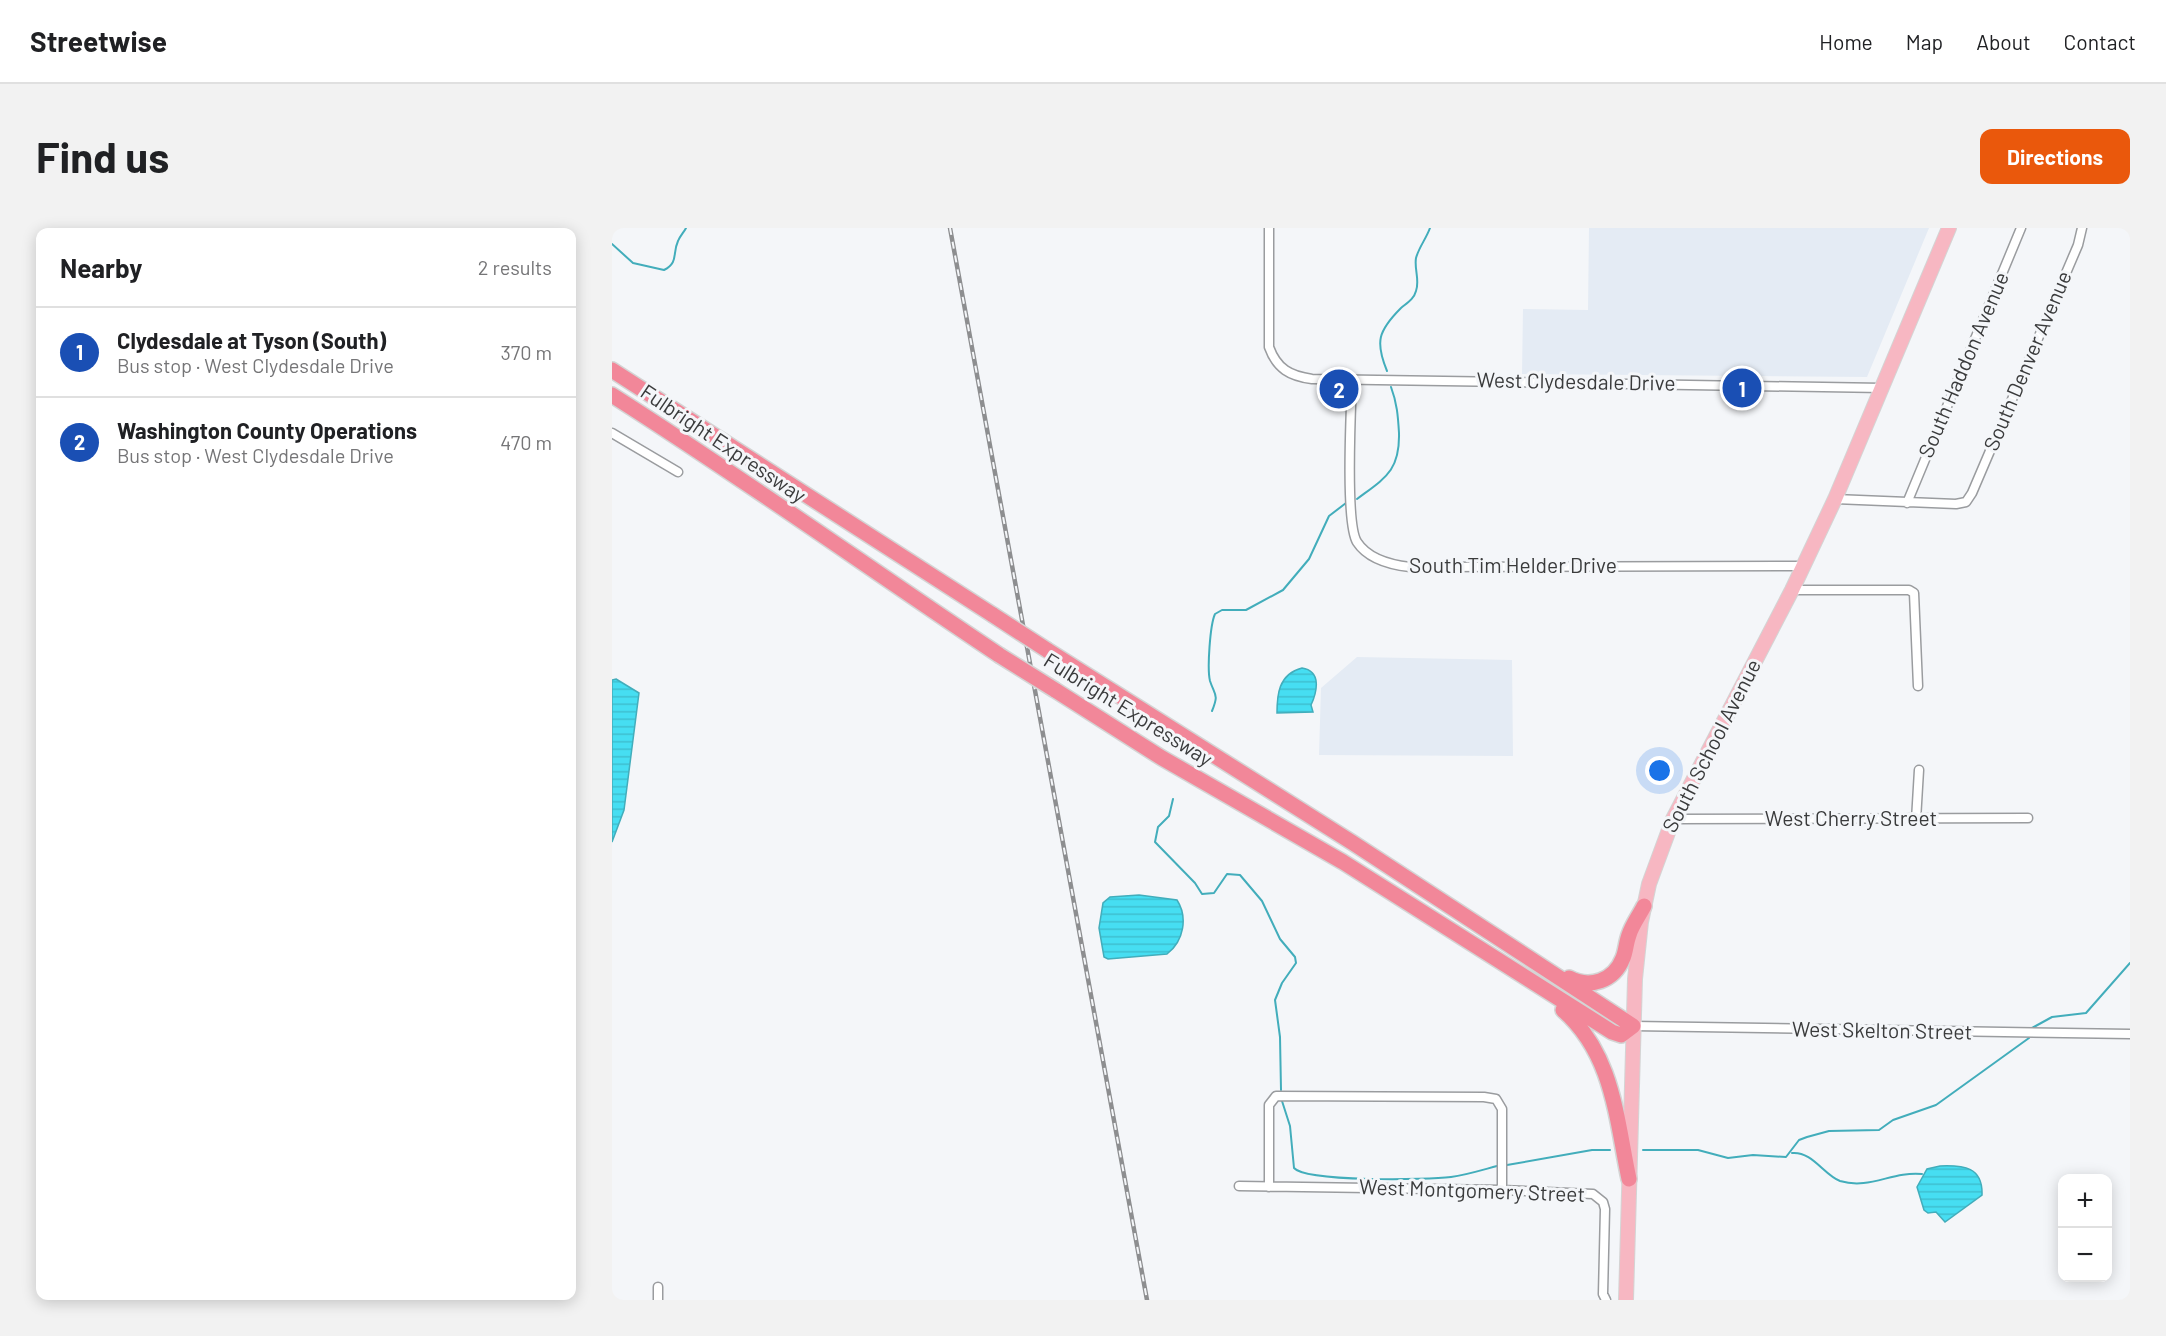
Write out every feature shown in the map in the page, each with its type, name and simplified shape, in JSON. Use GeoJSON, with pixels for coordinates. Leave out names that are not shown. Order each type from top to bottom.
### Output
{"type":"FeatureCollection","features":[{"type":"Feature","properties":{"kind":"highway"},"geometry":{"type":"LineString","coordinates":[[612,359],[678,412]]}},
{"type":"Feature","properties":{"kind":"highway","name":"Fulbright Expressway"},"geometry":{"type":"LineString","coordinates":[[612,370],[1494,934]]}},
{"type":"Feature","properties":{"kind":"highway","name":"Fulbright Expressway"},"geometry":{"type":"LineString","coordinates":[[612,395],[729,470],[838,548],[999,656],[1162,758],[1343,862],[1530,983],[1612,1032],[1621,1035],[1633,1026]]}},
{"type":"Feature","properties":{"kind":"highway"},"geometry":{"type":"LineString","coordinates":[[1494,934],[1572,980],[1594,983],[1605,979],[1620,965],[1629,936],[1644,906]]}},
{"type":"Feature","properties":{"kind":"highway"},"geometry":{"type":"LineString","coordinates":[[1494,934],[1633,1026]]}},
{"type":"Feature","properties":{"kind":"highway"},"geometry":{"type":"LineString","coordinates":[[1530,983],[1570,1016],[1601,1059],[1612,1089],[1629,1179]]}},
{"type":"Feature","properties":{"kind":"main road","name":"South School Avenue"},"geometry":{"type":"LineString","coordinates":[[1626,1300],[1636,962],[1644,906],[1655,865],[1673,819],[1792,590],[1835,499],[1884,388],[1949,228]]}},
{"type":"Feature","properties":{"kind":"street","name":"West Clydesdale Drive"},"geometry":{"type":"LineString","coordinates":[[1269,228],[1268,333],[1274,361],[1296,376],[1352,380],[1884,388]]}},
{"type":"Feature","properties":{"kind":"street","name":"South Haddon Avenue"},"geometry":{"type":"LineString","coordinates":[[1907,503],[2021,228]]}},
{"type":"Feature","properties":{"kind":"street","name":"South Denver Avenue"},"geometry":{"type":"LineString","coordinates":[[1907,503],[1956,504],[1966,501],[1972,493],[2078,245],[2082,228]]}},
{"type":"Feature","properties":{"kind":"street","name":"South Tim Helder Drive"},"geometry":{"type":"LineString","coordinates":[[1352,380],[1353,530],[1362,548],[1381,560],[1410,567],[1803,566]]}},
{"type":"Feature","properties":{"kind":"street"},"geometry":{"type":"LineString","coordinates":[[612,433],[678,472]]}},
{"type":"Feature","properties":{"kind":"street"},"geometry":{"type":"LineString","coordinates":[[1835,499],[1907,503]]}},
{"type":"Feature","properties":{"kind":"street"},"geometry":{"type":"LineString","coordinates":[[1792,590],[1909,590],[1914,593],[1918,686]]}},
{"type":"Feature","properties":{"kind":"street"},"geometry":{"type":"LineString","coordinates":[[1916,820],[1919,770]]}},
{"type":"Feature","properties":{"kind":"street","name":"West Cherry Street"},"geometry":{"type":"LineString","coordinates":[[1673,819],[2028,818]]}},
{"type":"Feature","properties":{"kind":"street","name":"West Skelton Street"},"geometry":{"type":"LineString","coordinates":[[1633,1026],[2130,1034]]}},
{"type":"Feature","properties":{"kind":"street"},"geometry":{"type":"LineString","coordinates":[[1269,1187],[1269,1105],[1272,1098],[1279,1095],[1491,1097],[1501,1103],[1503,1190]]}},
{"type":"Feature","properties":{"kind":"street","name":"West Montgomery Street"},"geometry":{"type":"LineString","coordinates":[[1239,1186],[1503,1190],[1593,1194],[1599,1197],[1605,1209],[1604,1294],[1606,1300]]}},
{"type":"Feature","properties":{"kind":"street"},"geometry":{"type":"LineString","coordinates":[[658,1287],[658,1300]]}},
{"type":"Feature","properties":{"kind":"shaded area"},"geometry":{"type":"Polygon","coordinates":[[[1589,228],[1929,228],[1867,377],[1522,374],[1523,309],[1588,310],[1589,228]]]}},
{"type":"Feature","properties":{"kind":"shaded area"},"geometry":{"type":"Polygon","coordinates":[[[1357,657],[1512,660],[1513,756],[1319,755],[1321,688],[1357,657]]]}},
{"type":"Feature","properties":{"kind":"water"},"geometry":{"type":"Polygon","coordinates":[[[1302,668],[1313,673],[1315,678],[1316,688],[1311,705],[1313,712],[1277,713],[1280,686],[1288,675],[1302,668]]]}},
{"type":"Feature","properties":{"kind":"water"},"geometry":{"type":"Polygon","coordinates":[[[616,679],[639,693],[624,810],[612,842],[612,680],[616,679]]]}},
{"type":"Feature","properties":{"kind":"water"},"geometry":{"type":"Polygon","coordinates":[[[1139,895],[1177,900],[1183,921],[1181,936],[1167,954],[1108,959],[1104,957],[1099,928],[1103,903],[1110,897],[1139,895]]]}},
{"type":"Feature","properties":{"kind":"water"},"geometry":{"type":"Polygon","coordinates":[[[1940,1166],[1964,1167],[1975,1173],[1979,1179],[1982,1195],[1945,1222],[1936,1212],[1928,1213],[1924,1210],[1917,1187],[1927,1169],[1940,1166]]]}},
{"type":"Feature","properties":{"kind":"waterway"},"geometry":{"type":"LineString","coordinates":[[612,244],[633,263],[664,270],[672,264],[676,246],[686,228]]}},
{"type":"Feature","properties":{"kind":"waterway"},"geometry":{"type":"LineString","coordinates":[[1387,371],[1380,344],[1383,330],[1415,294],[1417,287],[1416,258],[1430,228]]}},
{"type":"Feature","properties":{"kind":"waterway"},"geometry":{"type":"LineString","coordinates":[[1357,499],[1383,479],[1394,465],[1397,456],[1398,421],[1391,387]]}},
{"type":"Feature","properties":{"kind":"waterway"},"geometry":{"type":"LineString","coordinates":[[1212,711],[1216,698],[1210,681],[1209,657],[1215,614],[1222,610],[1246,610],[1283,590],[1309,559],[1329,516],[1346,503]]}},
{"type":"Feature","properties":{"kind":"waterway"},"geometry":{"type":"LineString","coordinates":[[1173,799],[1169,816],[1158,827],[1155,842],[1195,883],[1202,894],[1214,893],[1227,874],[1240,875],[1262,901],[1280,939],[1295,957],[1296,963],[1282,983],[1275,1000],[1280,1037],[1281,1090]]}},
{"type":"Feature","properties":{"kind":"waterway"},"geometry":{"type":"LineString","coordinates":[[2032,1028],[2052,1017],[2086,1013],[2130,963]]}},
{"type":"Feature","properties":{"kind":"waterway"},"geometry":{"type":"LineString","coordinates":[[1643,1150],[1698,1150],[1728,1158],[1753,1155],[1786,1157],[1799,1140],[1807,1137],[1829,1131],[1879,1130],[1893,1120],[1936,1105],[2029,1038]]}},
{"type":"Feature","properties":{"kind":"waterway"},"geometry":{"type":"LineString","coordinates":[[1282,1101],[1290,1126],[1294,1168],[1303,1173],[1343,1178],[1418,1179],[1457,1176],[1497,1166]]}},
{"type":"Feature","properties":{"kind":"waterway"},"geometry":{"type":"LineString","coordinates":[[1507,1165],[1592,1150],[1610,1150]]}},
{"type":"Feature","properties":{"kind":"waterway"},"geometry":{"type":"LineString","coordinates":[[1792,1153],[1799,1153],[1812,1159],[1834,1178],[1851,1183],[1922,1174]]}},
{"type":"Feature","properties":{"kind":"railway"},"geometry":{"type":"LineString","coordinates":[[950,228],[1147,1300]]}},
{"type":"Feature","properties":{"kind":"place","name":"Clydesdale at Tyson (South)"},"geometry":{"type":"Point","coordinates":[1742,388]}},
{"type":"Feature","properties":{"kind":"place","name":"Washington County Operations"},"geometry":{"type":"Point","coordinates":[1339,389]}}]}
